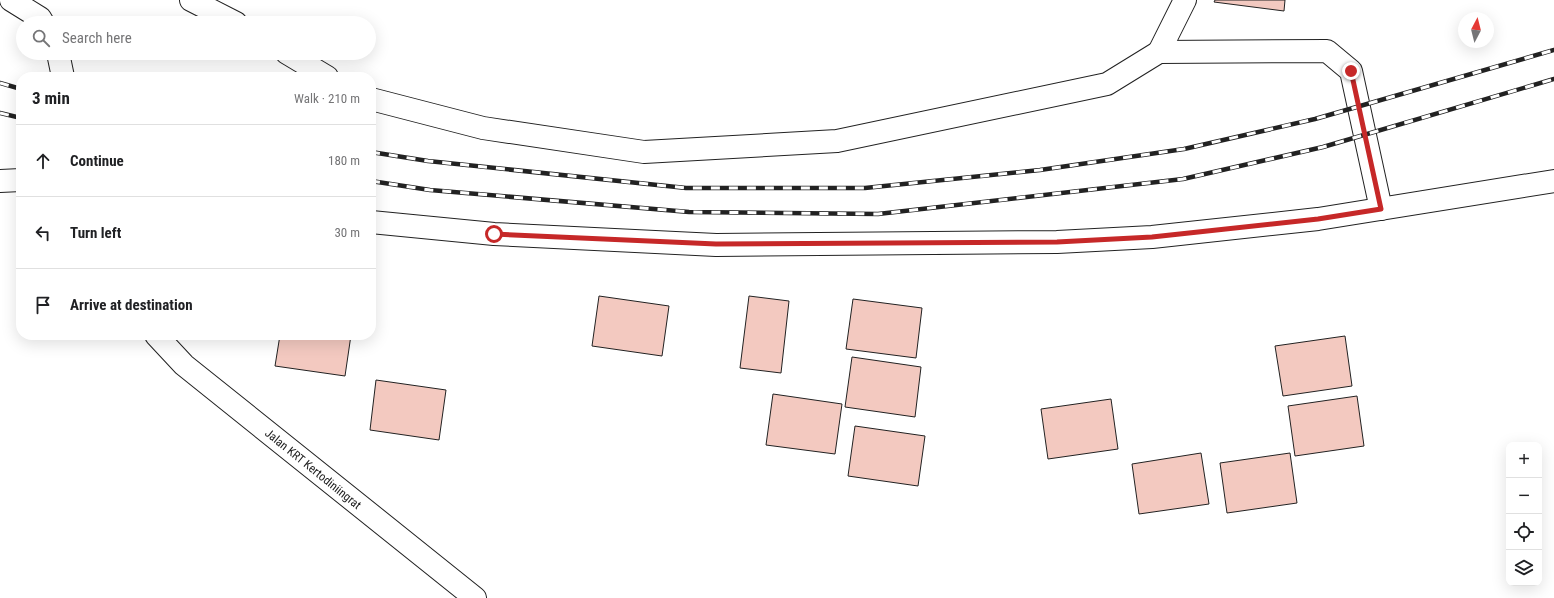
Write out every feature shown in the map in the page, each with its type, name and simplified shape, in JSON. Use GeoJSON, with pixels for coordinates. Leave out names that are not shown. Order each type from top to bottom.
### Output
{"type":"FeatureCollection","features":[{"type":"Feature","properties":{"kind":"street"},"geometry":{"type":"LineString","coordinates":[[11,0],[37,16]]}},
{"type":"Feature","properties":{"kind":"street"},"geometry":{"type":"LineString","coordinates":[[191,0],[222,16]]}},
{"type":"Feature","properties":{"kind":"street"},"geometry":{"type":"LineString","coordinates":[[1159,52],[1185,0]]}},
{"type":"Feature","properties":{"kind":"street"},"geometry":{"type":"LineString","coordinates":[[376,100],[483,128],[644,152],[837,141],[1107,84],[1159,52],[1327,51],[1351,71],[1381,209]]}},
{"type":"Feature","properties":{"kind":"street"},"geometry":{"type":"LineString","coordinates":[[59,60],[62,72]]}},
{"type":"Feature","properties":{"kind":"street"},"geometry":{"type":"LineString","coordinates":[[298,60],[318,72]]}},
{"type":"Feature","properties":{"kind":"street"},"geometry":{"type":"LineString","coordinates":[[0,181],[16,180]]}},
{"type":"Feature","properties":{"kind":"street"},"geometry":{"type":"LineString","coordinates":[[376,222],[494,234],[716,244],[1057,242],[1152,237],[1318,219],[1554,181]]}},
{"type":"Feature","properties":{"kind":"street","name":"Jalan KRT Kertodiniingrat"},"geometry":{"type":"LineString","coordinates":[[161,340],[184,365],[475,598]]}},
{"type":"Feature","properties":{"kind":"building"},"geometry":{"type":"Polygon","coordinates":[[[1215,0],[1285,0],[1284,11],[1214,2],[1215,0]]]}},
{"type":"Feature","properties":{"kind":"building"},"geometry":{"type":"Polygon","coordinates":[[[599,296],[669,306],[662,356],[592,346],[599,296]]]}},
{"type":"Feature","properties":{"kind":"building"},"geometry":{"type":"Polygon","coordinates":[[[749,296],[789,301],[781,373],[740,368],[749,296]]]}},
{"type":"Feature","properties":{"kind":"building"},"geometry":{"type":"Polygon","coordinates":[[[853,299],[922,308],[916,358],[846,349],[853,299]]]}},
{"type":"Feature","properties":{"kind":"building"},"geometry":{"type":"Polygon","coordinates":[[[1345,336],[1352,386],[1283,396],[1275,346],[1345,336]]]}},
{"type":"Feature","properties":{"kind":"building"},"geometry":{"type":"Polygon","coordinates":[[[279,340],[350,340],[345,376],[275,366],[279,340]]]}},
{"type":"Feature","properties":{"kind":"building"},"geometry":{"type":"Polygon","coordinates":[[[852,357],[921,367],[915,417],[845,407],[852,357]]]}},
{"type":"Feature","properties":{"kind":"building"},"geometry":{"type":"Polygon","coordinates":[[[376,380],[446,390],[439,440],[370,430],[376,380]]]}},
{"type":"Feature","properties":{"kind":"building"},"geometry":{"type":"Polygon","coordinates":[[[773,394],[842,404],[835,454],[766,445],[773,394]]]}},
{"type":"Feature","properties":{"kind":"building"},"geometry":{"type":"Polygon","coordinates":[[[1357,396],[1364,446],[1295,456],[1288,406],[1357,396]]]}},
{"type":"Feature","properties":{"kind":"building"},"geometry":{"type":"Polygon","coordinates":[[[1111,399],[1118,449],[1048,459],[1041,409],[1111,399]]]}},
{"type":"Feature","properties":{"kind":"building"},"geometry":{"type":"Polygon","coordinates":[[[855,426],[925,436],[918,486],[848,476],[855,426]]]}},
{"type":"Feature","properties":{"kind":"building"},"geometry":{"type":"Polygon","coordinates":[[[1201,453],[1209,504],[1139,514],[1132,464],[1201,453]]]}},
{"type":"Feature","properties":{"kind":"building"},"geometry":{"type":"Polygon","coordinates":[[[1290,453],[1297,503],[1227,513],[1220,463],[1290,453]]]}},
{"type":"Feature","properties":{"kind":"railway"},"geometry":{"type":"LineString","coordinates":[[376,153],[428,161],[686,188],[865,188],[1040,170],[1184,149],[1315,119],[1554,50]]}},
{"type":"Feature","properties":{"kind":"railway"},"geometry":{"type":"LineString","coordinates":[[376,182],[430,190],[689,212],[878,214],[1183,179],[1323,147],[1554,79]]}},
{"type":"Feature","properties":{"kind":"railway"},"geometry":{"type":"LineString","coordinates":[[0,83],[16,88]]}},
{"type":"Feature","properties":{"kind":"railway"},"geometry":{"type":"LineString","coordinates":[[0,113],[16,117]]}},
{"type":"Feature","properties":{"kind":"route"},"geometry":{"type":"LineString","coordinates":[[494,234],[716,244],[1057,242],[1152,237],[1318,219],[1381,209],[1351,71]]}}]}
